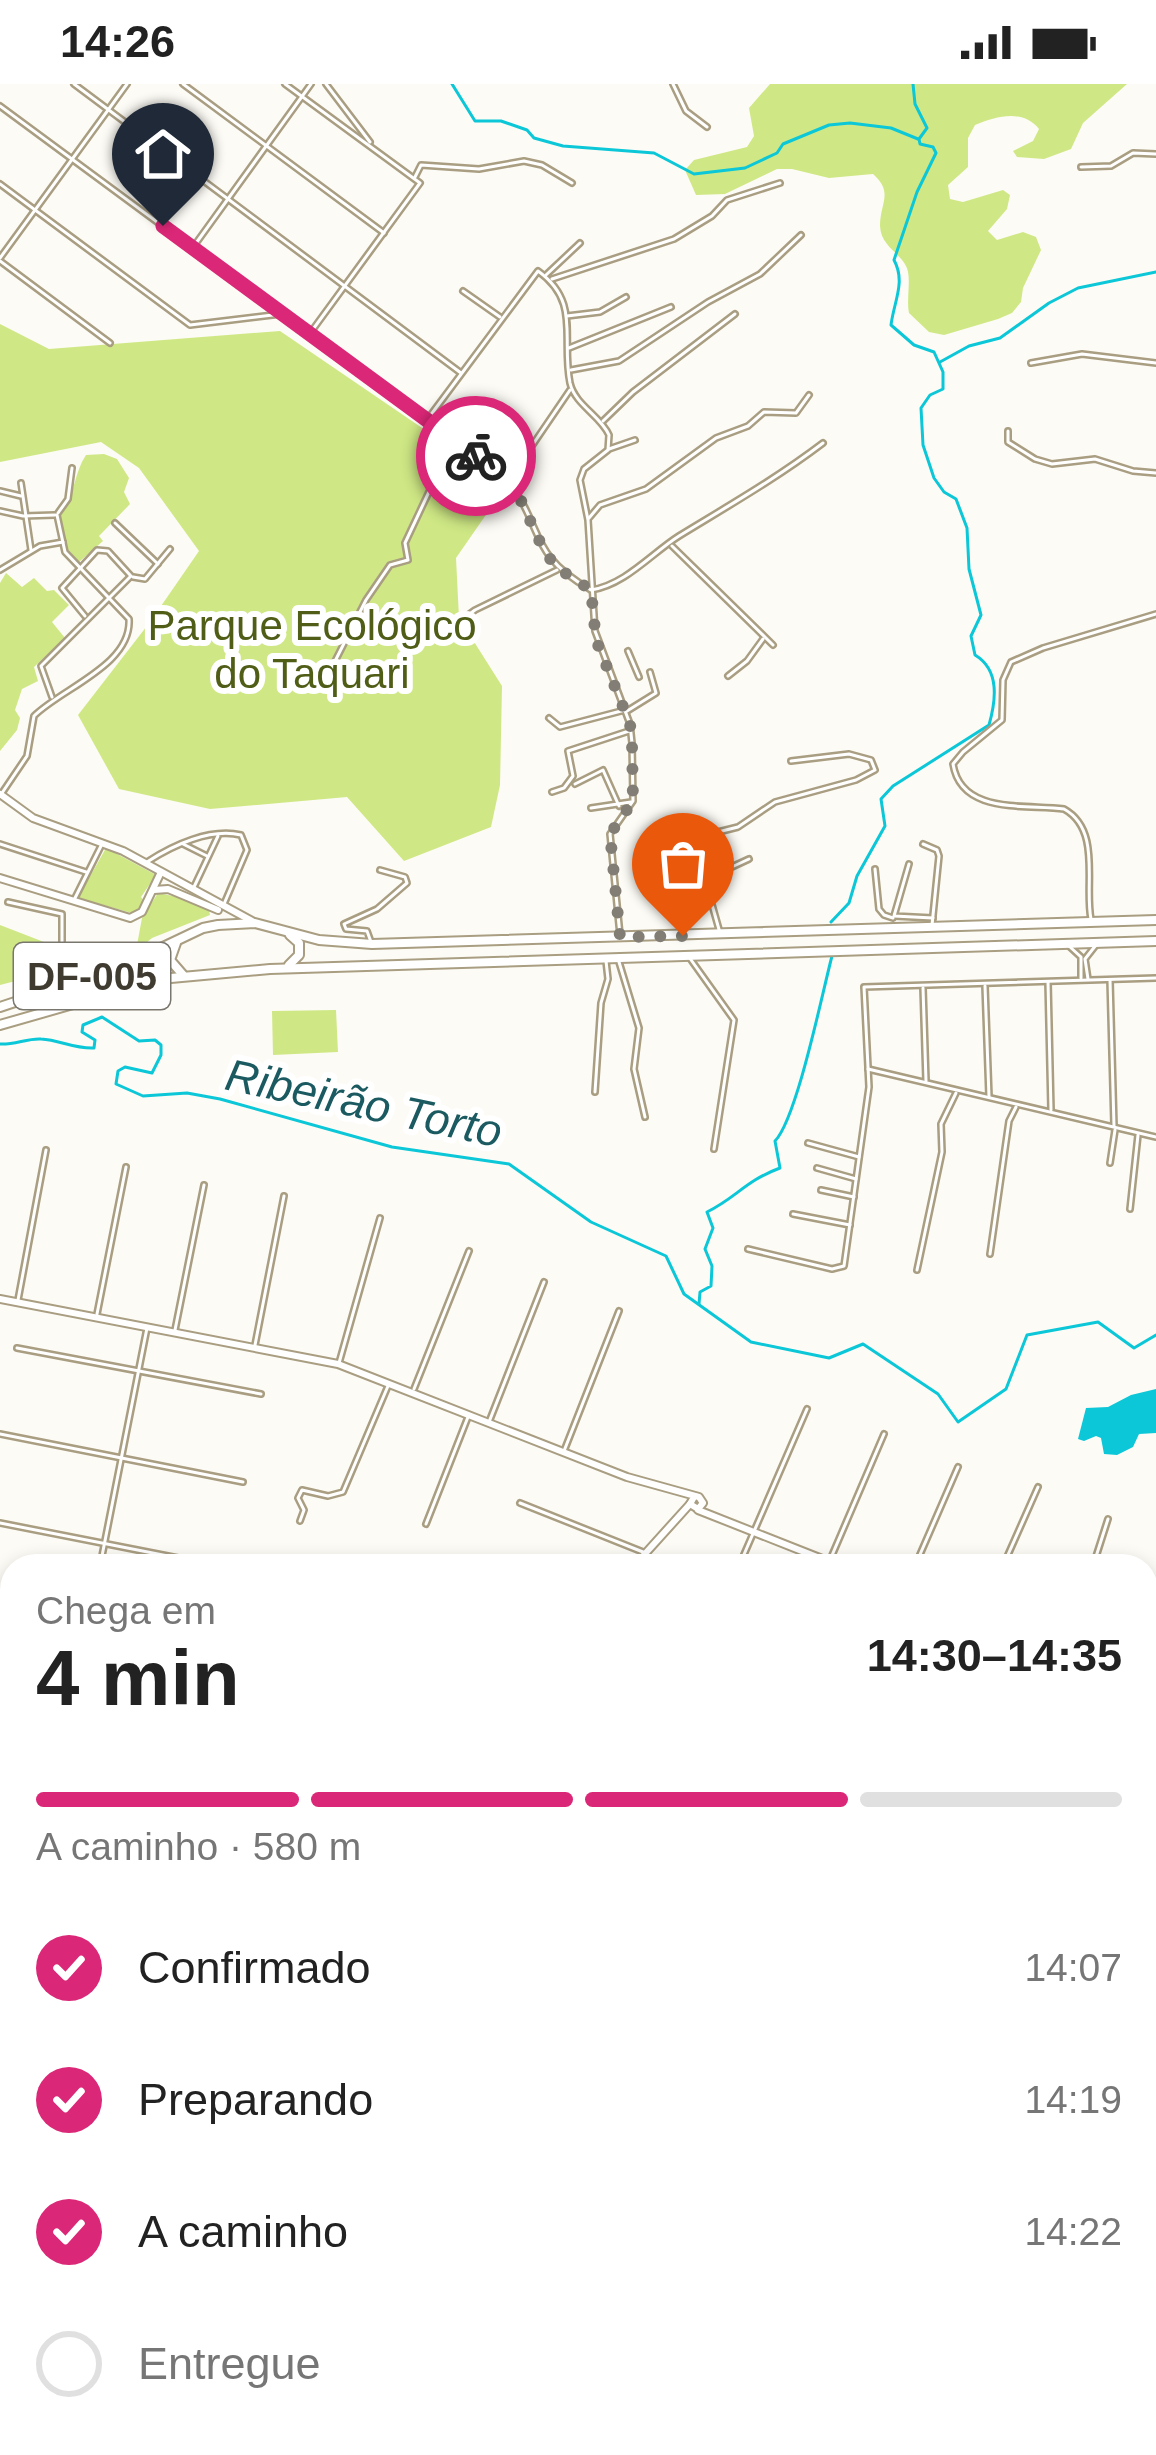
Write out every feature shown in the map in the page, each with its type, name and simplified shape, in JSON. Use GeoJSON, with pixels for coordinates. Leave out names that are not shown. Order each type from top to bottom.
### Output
{"type":"FeatureCollection","features":[{"type":"Feature","properties":{"kind":"main road","name":"DF-005"},"geometry":{"type":"LineString","coordinates":[[0,1007],[123,966],[203,928],[255,923],[319,940],[371,944],[720,935],[932,922],[1156,920]]}},
{"type":"Feature","properties":{"kind":"main road"},"geometry":{"type":"LineString","coordinates":[[990,946],[983,938],[991,925]]}},
{"type":"Feature","properties":{"kind":"main road"},"geometry":{"type":"LineString","coordinates":[[270,969],[293,964],[299,955],[296,940],[282,930]]}},
{"type":"Feature","properties":{"kind":"main road"},"geometry":{"type":"LineString","coordinates":[[717,955],[728,944],[720,935]]}},
{"type":"Feature","properties":{"kind":"main road"},"geometry":{"type":"LineString","coordinates":[[181,938],[170,959],[187,976]]}},
{"type":"Feature","properties":{"kind":"main road"},"geometry":{"type":"LineString","coordinates":[[530,962],[526,947],[534,940]]}},
{"type":"Feature","properties":{"kind":"main road","name":"DF-005"},"geometry":{"type":"LineString","coordinates":[[0,1025],[150,982],[270,969],[1156,941]]}},
{"type":"Feature","properties":{"kind":"street"},"geometry":{"type":"LineString","coordinates":[[74,84],[461,373]]}},
{"type":"Feature","properties":{"kind":"street"},"geometry":{"type":"LineString","coordinates":[[110,343],[0,260],[127,84]]}},
{"type":"Feature","properties":{"kind":"street"},"geometry":{"type":"LineString","coordinates":[[183,84],[384,234]]}},
{"type":"Feature","properties":{"kind":"street"},"geometry":{"type":"LineString","coordinates":[[285,84],[420,183],[310,334]]}},
{"type":"Feature","properties":{"kind":"street"},"geometry":{"type":"LineString","coordinates":[[193,248],[311,84]]}},
{"type":"Feature","properties":{"kind":"street"},"geometry":{"type":"LineString","coordinates":[[326,84],[375,149]]}},
{"type":"Feature","properties":{"kind":"street"},"geometry":{"type":"LineString","coordinates":[[673,84],[686,111],[706,127]]}},
{"type":"Feature","properties":{"kind":"street"},"geometry":{"type":"LineString","coordinates":[[0,106],[508,481],[538,542],[559,569],[591,590],[608,585],[823,443]]}},
{"type":"Feature","properties":{"kind":"street"},"geometry":{"type":"LineString","coordinates":[[1081,167],[1111,166],[1133,153],[1156,154]]}},
{"type":"Feature","properties":{"kind":"street"},"geometry":{"type":"LineString","coordinates":[[415,178],[421,165],[471,170],[524,161],[542,165],[572,183]]}},
{"type":"Feature","properties":{"kind":"street"},"geometry":{"type":"LineString","coordinates":[[548,278],[674,239],[712,216],[727,200],[780,183]]}},
{"type":"Feature","properties":{"kind":"street"},"geometry":{"type":"LineString","coordinates":[[0,184],[190,325],[281,314]]}},
{"type":"Feature","properties":{"kind":"street"},"geometry":{"type":"LineString","coordinates":[[569,371],[620,362],[707,302],[760,274],[801,235]]}},
{"type":"Feature","properties":{"kind":"street"},"geometry":{"type":"LineString","coordinates":[[548,278],[580,243]]}},
{"type":"Feature","properties":{"kind":"street"},"geometry":{"type":"LineString","coordinates":[[427,420],[538,271],[562,293],[571,388],[602,423],[609,435],[608,450]]}},
{"type":"Feature","properties":{"kind":"street"},"geometry":{"type":"LineString","coordinates":[[463,291],[502,318]]}},
{"type":"Feature","properties":{"kind":"street"},"geometry":{"type":"LineString","coordinates":[[565,316],[600,312],[626,297]]}},
{"type":"Feature","properties":{"kind":"street"},"geometry":{"type":"LineString","coordinates":[[568,349],[671,307]]}},
{"type":"Feature","properties":{"kind":"street"},"geometry":{"type":"LineString","coordinates":[[602,423],[627,397],[734,314]]}},
{"type":"Feature","properties":{"kind":"street"},"geometry":{"type":"LineString","coordinates":[[1030,363],[1082,354],[1156,363]]}},
{"type":"Feature","properties":{"kind":"street"},"geometry":{"type":"LineString","coordinates":[[508,481],[571,388]]}},
{"type":"Feature","properties":{"kind":"street"},"geometry":{"type":"LineString","coordinates":[[588,520],[601,505],[646,489],[711,442],[748,426],[764,412],[796,413],[809,395]]}},
{"type":"Feature","properties":{"kind":"street"},"geometry":{"type":"LineString","coordinates":[[1008,431],[1009,442],[1036,459],[1063,464],[1103,460],[1156,473]]}},
{"type":"Feature","properties":{"kind":"street"},"geometry":{"type":"LineString","coordinates":[[620,937],[610,834],[633,801],[631,731],[596,640],[588,520],[580,475],[608,450],[635,440]]}},
{"type":"Feature","properties":{"kind":"street"},"geometry":{"type":"LineString","coordinates":[[329,674],[365,600],[390,565],[408,560],[407,538],[450,447],[455,467],[465,448]]}},
{"type":"Feature","properties":{"kind":"street"},"geometry":{"type":"LineString","coordinates":[[72,468],[68,499],[57,514],[65,552],[129,619],[127,638],[110,659],[34,716],[27,756],[0,795],[41,822],[103,842],[255,923]]}},
{"type":"Feature","properties":{"kind":"street"},"geometry":{"type":"LineString","coordinates":[[21,483],[31,552]]}},
{"type":"Feature","properties":{"kind":"street"},"geometry":{"type":"LineString","coordinates":[[0,491],[21,496]]}},
{"type":"Feature","properties":{"kind":"street"},"geometry":{"type":"LineString","coordinates":[[0,512],[57,514]]}},
{"type":"Feature","properties":{"kind":"street"},"geometry":{"type":"LineString","coordinates":[[115,523],[158,564]]}},
{"type":"Feature","properties":{"kind":"street"},"geometry":{"type":"LineString","coordinates":[[0,570],[31,552],[63,542]]}},
{"type":"Feature","properties":{"kind":"street"},"geometry":{"type":"LineString","coordinates":[[670,545],[773,645]]}},
{"type":"Feature","properties":{"kind":"street"},"geometry":{"type":"LineString","coordinates":[[88,619],[62,588],[97,550],[105,548],[131,576],[145,578],[170,549]]}},
{"type":"Feature","properties":{"kind":"street"},"geometry":{"type":"LineString","coordinates":[[449,628],[559,569]]}},
{"type":"Feature","properties":{"kind":"street"},"geometry":{"type":"LineString","coordinates":[[53,699],[41,666],[131,576]]}},
{"type":"Feature","properties":{"kind":"street"},"geometry":{"type":"LineString","coordinates":[[1092,922],[1088,848],[1072,814],[1064,809],[981,800],[961,786],[953,764],[1003,720],[1003,680],[1011,662],[1156,614]]}},
{"type":"Feature","properties":{"kind":"street"},"geometry":{"type":"LineString","coordinates":[[728,676],[766,638]]}},
{"type":"Feature","properties":{"kind":"street"},"geometry":{"type":"LineString","coordinates":[[628,651],[639,676]]}},
{"type":"Feature","properties":{"kind":"street"},"geometry":{"type":"LineString","coordinates":[[549,718],[560,727],[574,726],[625,711],[656,693],[650,672]]}},
{"type":"Feature","properties":{"kind":"street"},"geometry":{"type":"LineString","coordinates":[[552,792],[564,788],[573,776],[568,751],[631,731]]}},
{"type":"Feature","properties":{"kind":"street"},"geometry":{"type":"LineString","coordinates":[[720,935],[698,855],[700,839],[738,827],[775,802],[856,780],[875,770],[871,760],[849,754],[791,761]]}},
{"type":"Feature","properties":{"kind":"street"},"geometry":{"type":"LineString","coordinates":[[574,784],[603,770],[619,806]]}},
{"type":"Feature","properties":{"kind":"street"},"geometry":{"type":"LineString","coordinates":[[591,808],[633,801]]}},
{"type":"Feature","properties":{"kind":"street"},"geometry":{"type":"LineString","coordinates":[[146,863],[182,844],[238,833],[248,847],[213,922],[203,928]]}},
{"type":"Feature","properties":{"kind":"street"},"geometry":{"type":"LineString","coordinates":[[193,890],[219,834]]}},
{"type":"Feature","properties":{"kind":"street"},"geometry":{"type":"LineString","coordinates":[[73,902],[103,842]]}},
{"type":"Feature","properties":{"kind":"street"},"geometry":{"type":"LineString","coordinates":[[0,844],[86,872]]}},
{"type":"Feature","properties":{"kind":"street"},"geometry":{"type":"LineString","coordinates":[[182,844],[208,857]]}},
{"type":"Feature","properties":{"kind":"street"},"geometry":{"type":"LineString","coordinates":[[874,869],[884,916],[932,922],[939,856],[938,850],[923,844]]}},
{"type":"Feature","properties":{"kind":"street"},"geometry":{"type":"LineString","coordinates":[[707,879],[749,859]]}},
{"type":"Feature","properties":{"kind":"street"},"geometry":{"type":"LineString","coordinates":[[896,919],[909,864]]}},
{"type":"Feature","properties":{"kind":"street"},"geometry":{"type":"LineString","coordinates":[[371,944],[368,931],[344,924],[377,909],[407,883],[405,877],[380,870]]}},
{"type":"Feature","properties":{"kind":"street"},"geometry":{"type":"LineString","coordinates":[[0,878],[134,918],[142,912],[161,872]]}},
{"type":"Feature","properties":{"kind":"street"},"geometry":{"type":"LineString","coordinates":[[664,898],[672,899],[688,887],[710,890]]}},
{"type":"Feature","properties":{"kind":"street"},"geometry":{"type":"LineString","coordinates":[[154,890],[168,889],[219,906]]}},
{"type":"Feature","properties":{"kind":"street"},"geometry":{"type":"LineString","coordinates":[[8,902],[62,914],[62,986]]}},
{"type":"Feature","properties":{"kind":"street"},"geometry":{"type":"LineString","coordinates":[[1077,922],[1089,908]]}},
{"type":"Feature","properties":{"kind":"street"},"geometry":{"type":"LineString","coordinates":[[1088,981],[1085,959],[1098,944]]}},
{"type":"Feature","properties":{"kind":"street"},"geometry":{"type":"LineString","coordinates":[[1067,945],[1081,957],[1081,982]]}},
{"type":"Feature","properties":{"kind":"street"},"geometry":{"type":"LineString","coordinates":[[688,956],[734,1022],[714,1149]]}},
{"type":"Feature","properties":{"kind":"street"},"geometry":{"type":"LineString","coordinates":[[618,958],[639,1028],[634,1069],[645,1117]]}},
{"type":"Feature","properties":{"kind":"street"},"geometry":{"type":"LineString","coordinates":[[595,1092],[601,1003],[608,979],[606,959]]}},
{"type":"Feature","properties":{"kind":"street"},"geometry":{"type":"LineString","coordinates":[[748,1249],[838,1269],[846,1259],[868,1087],[864,987],[1156,978]]}},
{"type":"Feature","properties":{"kind":"street"},"geometry":{"type":"LineString","coordinates":[[1110,980],[1115,1128],[1110,1163]]}},
{"type":"Feature","properties":{"kind":"street"},"geometry":{"type":"LineString","coordinates":[[1048,981],[1051,1112]]}},
{"type":"Feature","properties":{"kind":"street"},"geometry":{"type":"LineString","coordinates":[[985,983],[989,1098]]}},
{"type":"Feature","properties":{"kind":"street"},"geometry":{"type":"LineString","coordinates":[[922,985],[926,1082]]}},
{"type":"Feature","properties":{"kind":"street"},"geometry":{"type":"LineString","coordinates":[[867,1069],[1156,1137]]}},
{"type":"Feature","properties":{"kind":"street"},"geometry":{"type":"LineString","coordinates":[[917,1270],[942,1152],[940,1130],[957,1091]]}},
{"type":"Feature","properties":{"kind":"street"},"geometry":{"type":"LineString","coordinates":[[990,1254],[1009,1121],[1017,1105]]}},
{"type":"Feature","properties":{"kind":"street"},"geometry":{"type":"LineString","coordinates":[[1130,1209],[1138,1133]]}},
{"type":"Feature","properties":{"kind":"street"},"geometry":{"type":"LineString","coordinates":[[808,1143],[860,1157]]}},
{"type":"Feature","properties":{"kind":"street"},"geometry":{"type":"LineString","coordinates":[[18,1300],[46,1150]]}},
{"type":"Feature","properties":{"kind":"street"},"geometry":{"type":"LineString","coordinates":[[97,1316],[126,1167]]}},
{"type":"Feature","properties":{"kind":"street"},"geometry":{"type":"LineString","coordinates":[[818,1168],[857,1179]]}},
{"type":"Feature","properties":{"kind":"street"},"geometry":{"type":"LineString","coordinates":[[175,1332],[204,1185]]}},
{"type":"Feature","properties":{"kind":"street"},"geometry":{"type":"LineString","coordinates":[[821,1190],[854,1197]]}},
{"type":"Feature","properties":{"kind":"street"},"geometry":{"type":"LineString","coordinates":[[254,1347],[284,1196]]}},
{"type":"Feature","properties":{"kind":"street"},"geometry":{"type":"LineString","coordinates":[[793,1214],[851,1226]]}},
{"type":"Feature","properties":{"kind":"street"},"geometry":{"type":"LineString","coordinates":[[338,1364],[380,1218]]}},
{"type":"Feature","properties":{"kind":"street"},"geometry":{"type":"LineString","coordinates":[[413,1393],[469,1251]]}},
{"type":"Feature","properties":{"kind":"street"},"geometry":{"type":"LineString","coordinates":[[489,1423],[544,1282]]}},
{"type":"Feature","properties":{"kind":"street"},"geometry":{"type":"LineString","coordinates":[[2,1298],[338,1364],[678,1493],[811,1554]]}},
{"type":"Feature","properties":{"kind":"street"},"geometry":{"type":"LineString","coordinates":[[563,1453],[619,1312]]}},
{"type":"Feature","properties":{"kind":"street"},"geometry":{"type":"LineString","coordinates":[[103,1554],[147,1327]]}},
{"type":"Feature","properties":{"kind":"street"},"geometry":{"type":"LineString","coordinates":[[17,1348],[261,1394]]}},
{"type":"Feature","properties":{"kind":"street"},"geometry":{"type":"LineString","coordinates":[[300,1521],[302,1490],[328,1496],[343,1492],[388,1384]]}},
{"type":"Feature","properties":{"kind":"street"},"geometry":{"type":"LineString","coordinates":[[744,1554],[807,1408]]}},
{"type":"Feature","properties":{"kind":"street"},"geometry":{"type":"LineString","coordinates":[[426,1524],[468,1416]]}},
{"type":"Feature","properties":{"kind":"street"},"geometry":{"type":"LineString","coordinates":[[0,1434],[243,1482]]}},
{"type":"Feature","properties":{"kind":"street"},"geometry":{"type":"LineString","coordinates":[[838,1554],[884,1434]]}},
{"type":"Feature","properties":{"kind":"street"},"geometry":{"type":"LineString","coordinates":[[920,1554],[958,1467]]}},
{"type":"Feature","properties":{"kind":"street"},"geometry":{"type":"LineString","coordinates":[[1008,1554],[1038,1487]]}},
{"type":"Feature","properties":{"kind":"street"},"geometry":{"type":"LineString","coordinates":[[520,1502],[645,1553],[695,1504]]}},
{"type":"Feature","properties":{"kind":"street"},"geometry":{"type":"LineString","coordinates":[[1097,1554],[1108,1519]]}},
{"type":"Feature","properties":{"kind":"street"},"geometry":{"type":"LineString","coordinates":[[0,1523],[157,1554]]}},
{"type":"Feature","properties":{"kind":"green space"},"geometry":{"type":"Polygon","coordinates":[[[770,84],[1127,84],[1083,123],[1071,149],[1044,159],[1017,157],[1013,151],[1033,141],[1039,129],[1025,119],[1001,117],[975,125],[968,138],[968,167],[948,185],[950,199],[963,202],[1003,190],[1010,195],[1007,209],[988,231],[997,240],[1023,232],[1036,237],[1041,250],[1012,313],[944,335],[929,332],[909,313],[908,271],[881,233],[884,192],[873,174],[829,178],[777,169],[725,194],[696,195],[685,170],[694,160],[747,147],[754,136],[749,108],[770,84]]]}},
{"type":"Feature","properties":{"kind":"green space","name":"Parque Ecológico do Taquari"},"geometry":{"type":"Polygon","coordinates":[[[0,324],[49,349],[280,331],[450,447],[499,496],[456,558],[459,618],[502,686],[500,785],[491,827],[404,861],[347,797],[210,809],[119,789],[78,715],[199,551],[139,468],[101,442],[0,462],[0,324]]]}},
{"type":"Feature","properties":{"kind":"green space"},"geometry":{"type":"Polygon","coordinates":[[[86,455],[117,459],[129,478],[124,492],[130,504],[99,536],[103,541],[79,562],[66,547],[59,516],[86,455]]]}},
{"type":"Feature","properties":{"kind":"green space"},"geometry":{"type":"Polygon","coordinates":[[[6,573],[22,587],[34,578],[69,605],[52,622],[65,638],[34,667],[38,681],[22,689],[15,710],[20,718],[17,730],[0,751],[0,583],[6,573]]]}},
{"type":"Feature","properties":{"kind":"green space"},"geometry":{"type":"Polygon","coordinates":[[[106,848],[156,875],[135,914],[78,898],[106,848]]]}},
{"type":"Feature","properties":{"kind":"green space"},"geometry":{"type":"Polygon","coordinates":[[[158,893],[209,910],[210,915],[141,947],[137,945],[142,918],[158,893]]]}},
{"type":"Feature","properties":{"kind":"green space"},"geometry":{"type":"Polygon","coordinates":[[[0,925],[93,961],[0,985],[0,925]]]}},
{"type":"Feature","properties":{"kind":"green space"},"geometry":{"type":"Polygon","coordinates":[[[336,1010],[338,1052],[273,1055],[272,1011],[336,1010]]]}},
{"type":"Feature","properties":{"kind":"water"},"geometry":{"type":"Polygon","coordinates":[[[1156,1389],[1156,1433],[1139,1434],[1133,1447],[1117,1455],[1104,1454],[1101,1438],[1078,1439],[1086,1408],[1108,1407],[1156,1389]]]}},
{"type":"Feature","properties":{"kind":"waterway"},"geometry":{"type":"LineString","coordinates":[[452,84],[475,121],[501,121],[563,146],[654,153],[694,174],[745,168],[777,153],[783,144],[829,125],[891,128],[918,139]]}},
{"type":"Feature","properties":{"kind":"waterway"},"geometry":{"type":"LineString","coordinates":[[831,922],[849,903],[857,876],[885,826],[881,799],[893,786],[989,725],[993,706],[992,677],[975,655],[971,636],[981,615],[969,569],[967,528],[956,499],[934,478],[923,445],[921,408],[930,395],[943,389],[943,372],[934,352],[914,345],[891,325],[899,284],[894,260],[936,153],[933,147],[920,144],[927,128],[915,104],[913,84]]}},
{"type":"Feature","properties":{"kind":"waterway"},"geometry":{"type":"LineString","coordinates":[[940,362],[969,346],[1000,338],[1078,288],[1156,272]]}},
{"type":"Feature","properties":{"kind":"waterway"},"geometry":{"type":"LineString","coordinates":[[699,1304],[700,1292],[711,1286],[712,1266],[705,1249],[713,1228],[707,1212],[780,1168],[775,1141],[792,1108],[832,956]]}},
{"type":"Feature","properties":{"kind":"waterway","name":"Ribeirão Torto"},"geometry":{"type":"LineString","coordinates":[[0,1044],[41,1039],[94,1048],[95,1040],[82,1032],[83,1025],[102,1017],[139,1041],[155,1040],[161,1045],[152,1073],[125,1067],[118,1071],[116,1084],[143,1096],[187,1093],[220,1099],[392,1147],[509,1164],[591,1222],[666,1256],[684,1294],[751,1342],[829,1358],[863,1344],[938,1394],[958,1422],[1006,1389],[1027,1335],[1098,1322],[1134,1348],[1156,1335]]}},
{"type":"Feature","properties":{"kind":"way so far"},"geometry":{"type":"LineString","coordinates":[[476,456],[517,492],[545,553],[559,569],[591,590],[596,640],[630,724],[632,743],[633,801],[610,834],[620,937],[683,936]]}},
{"type":"Feature","properties":{"kind":"route"},"geometry":{"type":"LineString","coordinates":[[163,226],[476,456]]}}]}
